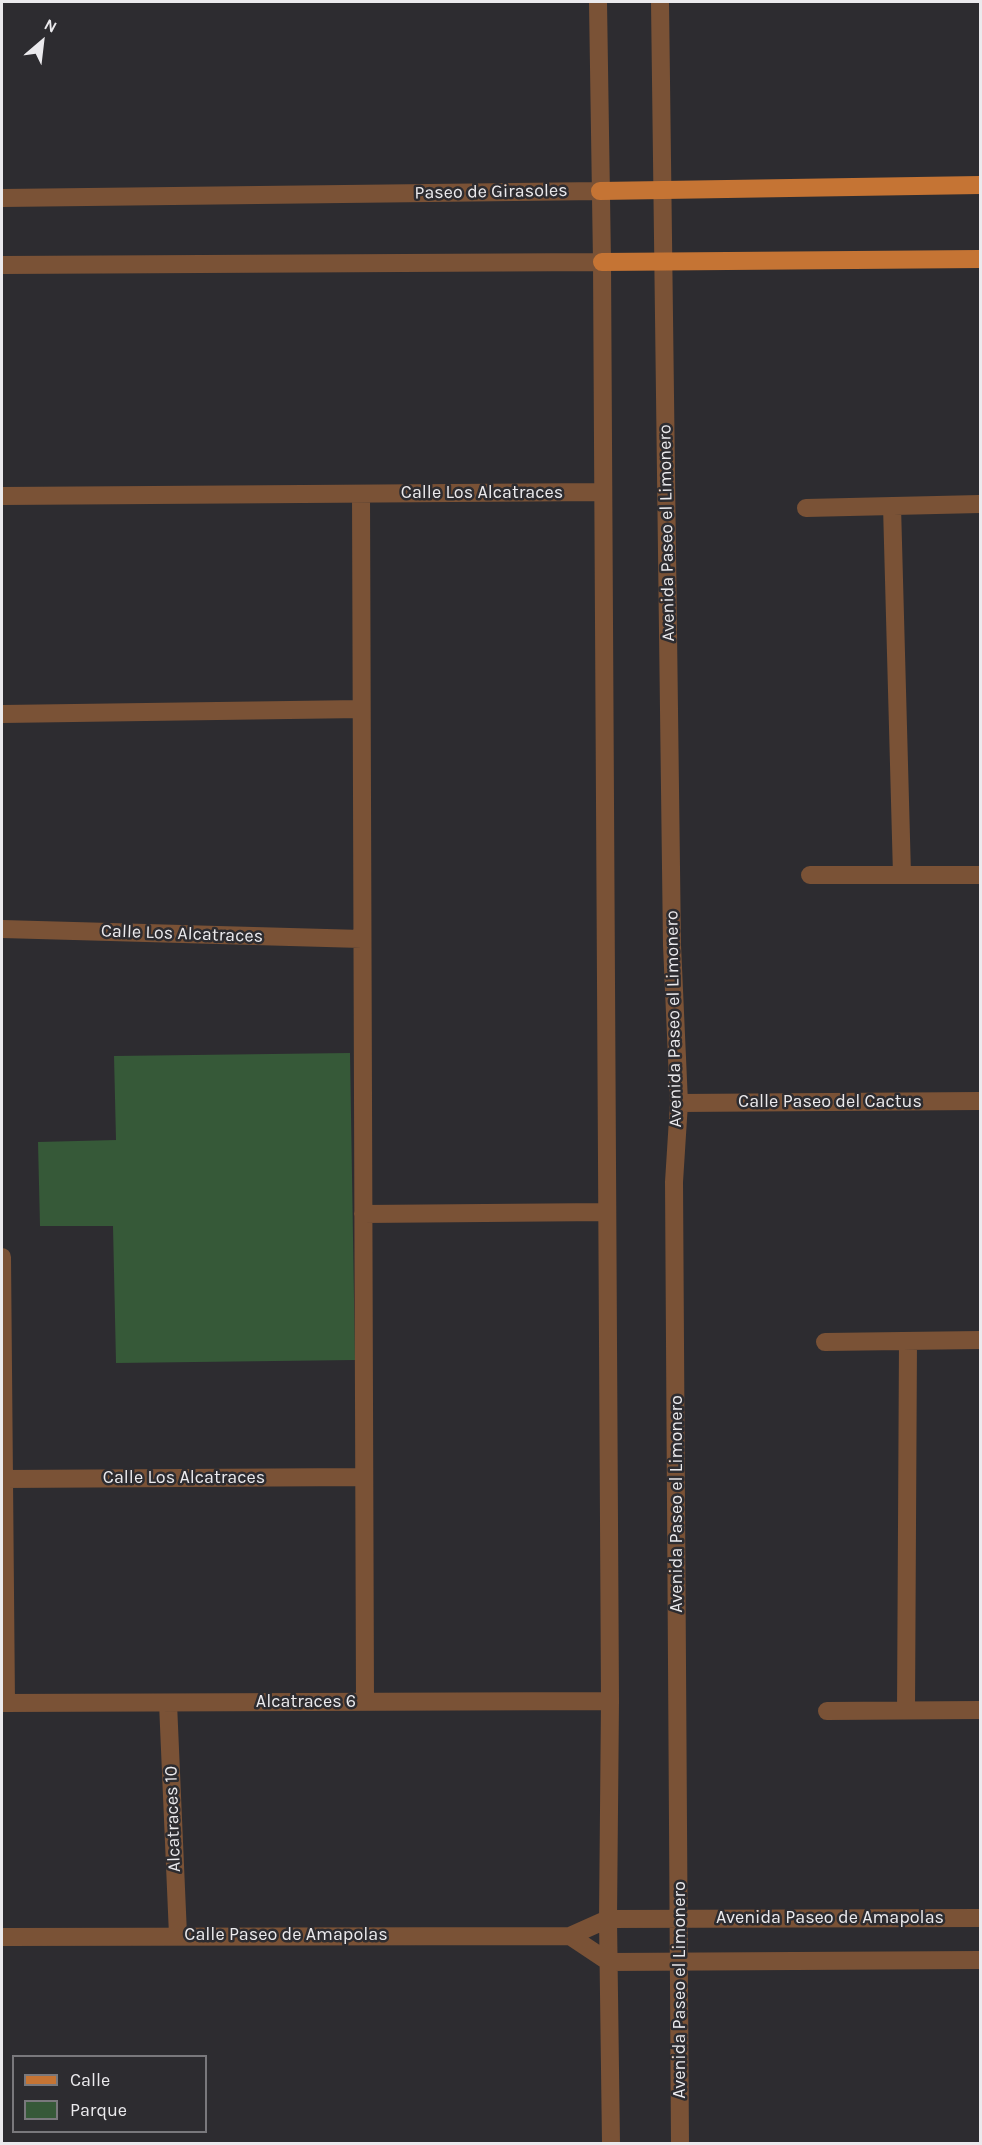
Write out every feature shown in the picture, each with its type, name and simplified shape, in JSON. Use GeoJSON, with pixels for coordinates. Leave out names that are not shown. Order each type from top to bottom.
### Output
{"type":"FeatureCollection","features":[{"type":"Feature","properties":{"kind":"main road","name":"Paseo de Girasoles"},"geometry":{"type":"LineString","coordinates":[[600,191],[981,185]]}},
{"type":"Feature","properties":{"kind":"main road"},"geometry":{"type":"LineString","coordinates":[[602,262],[981,259]]}},
{"type":"Feature","properties":{"kind":"street"},"geometry":{"type":"LineString","coordinates":[[598,2],[602,262],[610,1701],[608,1919],[611,2144]]}},
{"type":"Feature","properties":{"kind":"street","name":"Avenida Paseo el Limonero"},"geometry":{"type":"LineString","coordinates":[[660,2],[672,945],[679,1103],[674,1182],[680,2144]]}},
{"type":"Feature","properties":{"kind":"street","name":"Paseo de Girasoles"},"geometry":{"type":"LineString","coordinates":[[2,198],[600,191]]}},
{"type":"Feature","properties":{"kind":"street"},"geometry":{"type":"LineString","coordinates":[[2,265],[602,262]]}},
{"type":"Feature","properties":{"kind":"street","name":"Calle Los Alcatraces"},"geometry":{"type":"LineString","coordinates":[[2,496],[603,492]]}},
{"type":"Feature","properties":{"kind":"street"},"geometry":{"type":"LineString","coordinates":[[361,494],[365,1702]]}},
{"type":"Feature","properties":{"kind":"street"},"geometry":{"type":"LineString","coordinates":[[806,508],[981,504]]}},
{"type":"Feature","properties":{"kind":"street"},"geometry":{"type":"LineString","coordinates":[[892,506],[902,875]]}},
{"type":"Feature","properties":{"kind":"street"},"geometry":{"type":"LineString","coordinates":[[2,714],[361,709]]}},
{"type":"Feature","properties":{"kind":"street"},"geometry":{"type":"LineString","coordinates":[[810,875],[981,875]]}},
{"type":"Feature","properties":{"kind":"street","name":"Calle Los Alcatraces"},"geometry":{"type":"LineString","coordinates":[[2,929],[362,939]]}},
{"type":"Feature","properties":{"kind":"street","name":"Calle Paseo del Cactus"},"geometry":{"type":"LineString","coordinates":[[679,1103],[981,1101]]}},
{"type":"Feature","properties":{"kind":"street"},"geometry":{"type":"LineString","coordinates":[[363,1214],[607,1212]]}},
{"type":"Feature","properties":{"kind":"street"},"geometry":{"type":"LineString","coordinates":[[2,1257],[4,1703]]}},
{"type":"Feature","properties":{"kind":"street"},"geometry":{"type":"LineString","coordinates":[[825,1342],[981,1340]]}},
{"type":"Feature","properties":{"kind":"street"},"geometry":{"type":"LineString","coordinates":[[906,1710],[908,1341]]}},
{"type":"Feature","properties":{"kind":"street","name":"Calle Los Alcatraces"},"geometry":{"type":"LineString","coordinates":[[4,1479],[364,1477]]}},
{"type":"Feature","properties":{"kind":"street","name":"Alcatraces 6"},"geometry":{"type":"LineString","coordinates":[[4,1703],[610,1701]]}},
{"type":"Feature","properties":{"kind":"street","name":"Alcatraces 10"},"geometry":{"type":"LineString","coordinates":[[168,1702],[178,1935]]}},
{"type":"Feature","properties":{"kind":"street"},"geometry":{"type":"LineString","coordinates":[[827,1711],[981,1710]]}},
{"type":"Feature","properties":{"kind":"street","name":"Avenida Paseo de Amapolas"},"geometry":{"type":"LineString","coordinates":[[608,1919],[981,1918]]}},
{"type":"Feature","properties":{"kind":"street","name":"Calle Paseo de Amapolas"},"geometry":{"type":"LineString","coordinates":[[2,1937],[570,1936],[608,1919]]}},
{"type":"Feature","properties":{"kind":"street"},"geometry":{"type":"LineString","coordinates":[[570,1936],[609,1962],[981,1960]]}},
{"type":"Feature","properties":{"kind":"green space"},"geometry":{"type":"Polygon","coordinates":[[[350,1053],[355,1360],[116,1363],[113,1226],[40,1226],[38,1142],[116,1140],[114,1056],[350,1053]]]}}]}
